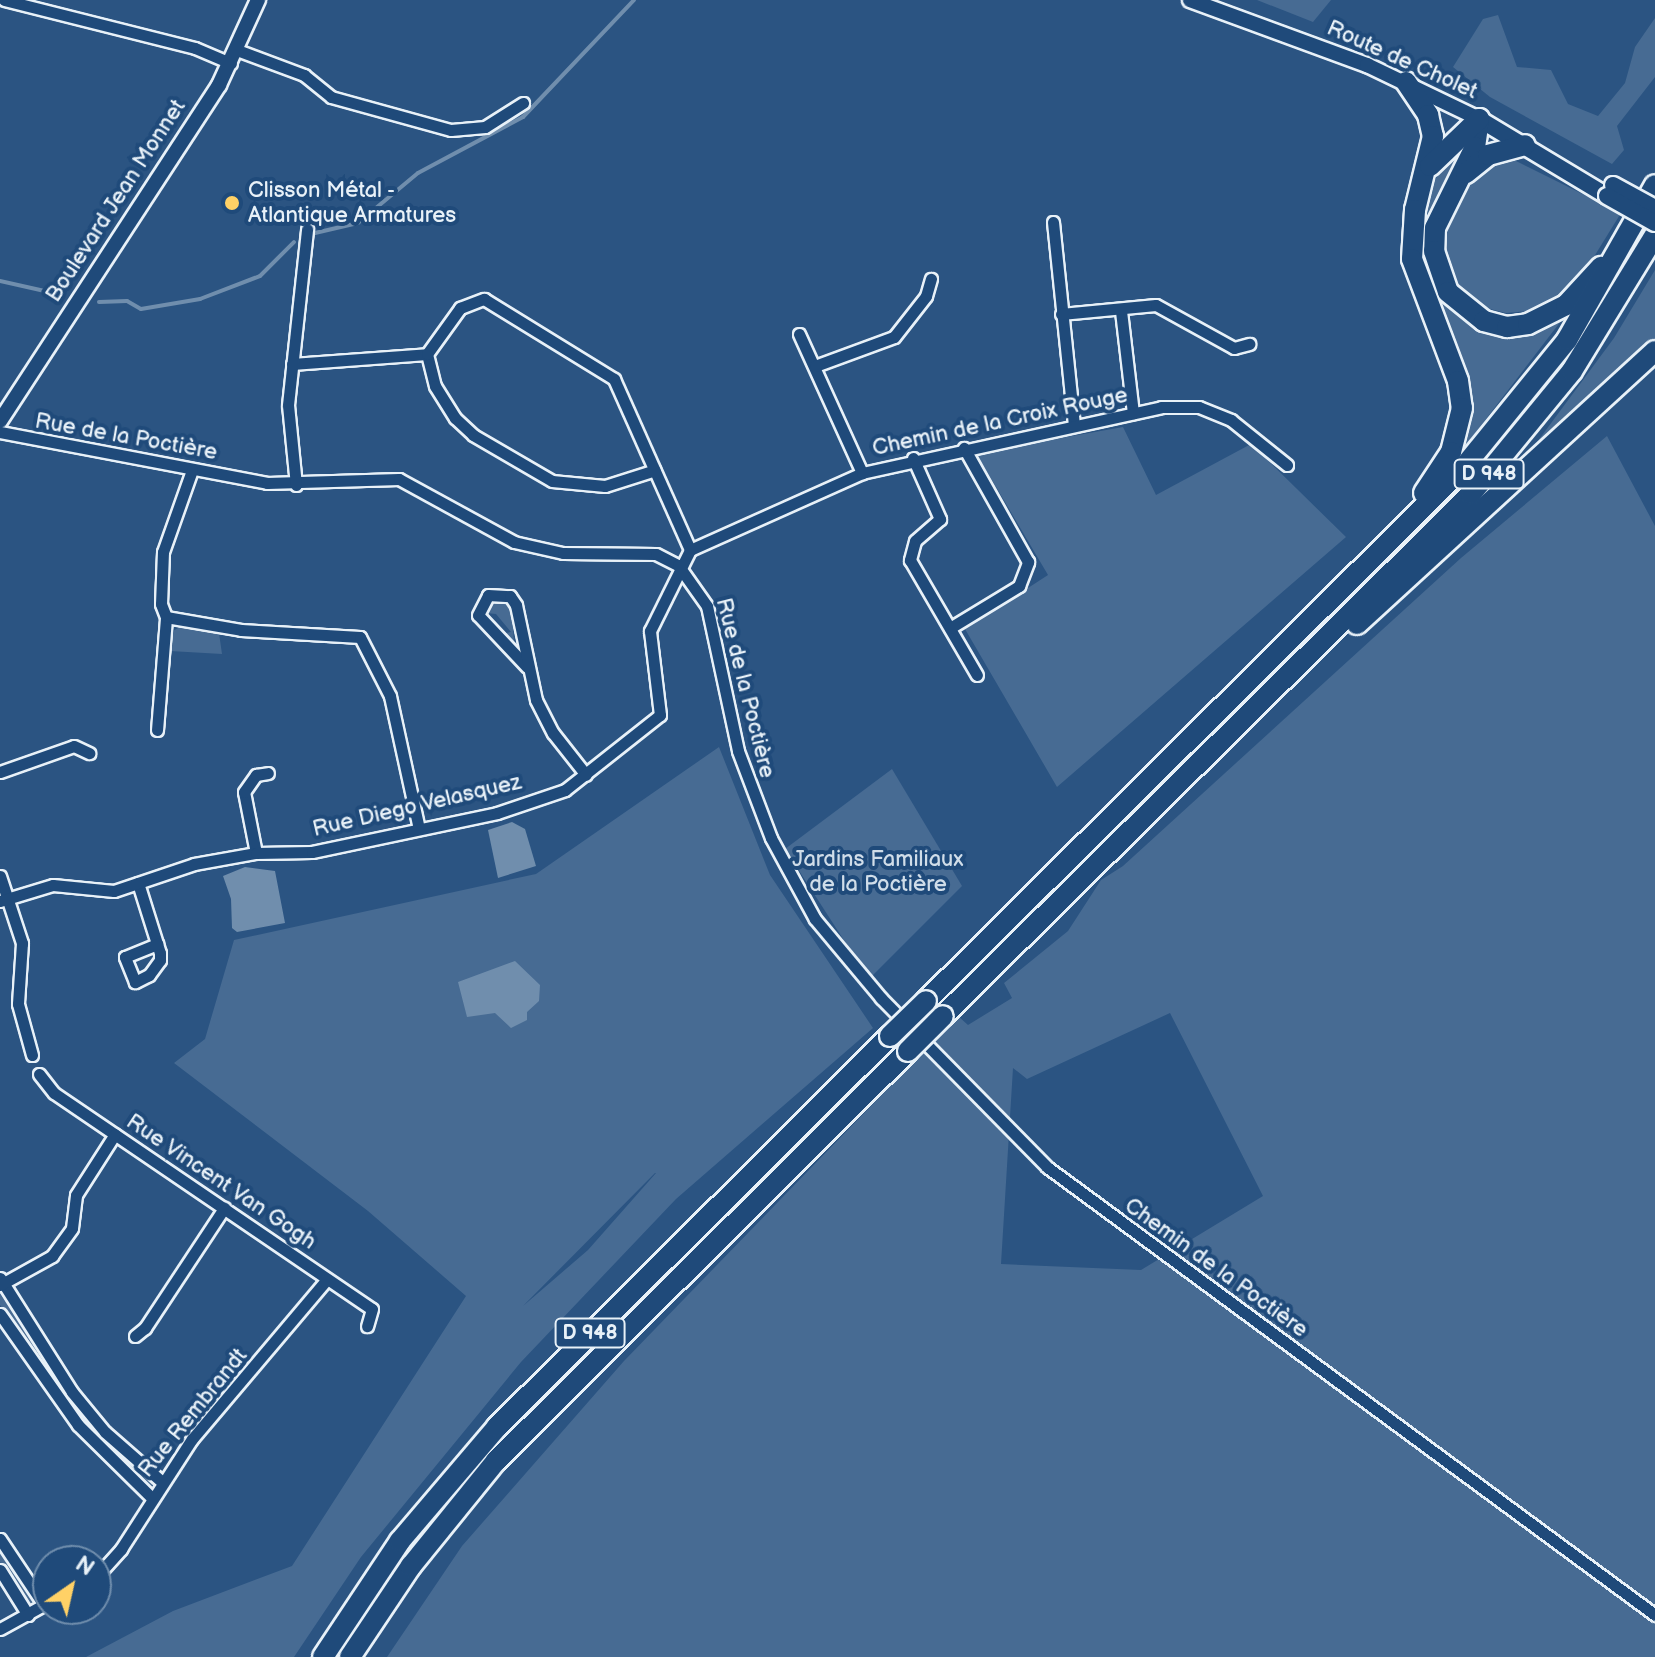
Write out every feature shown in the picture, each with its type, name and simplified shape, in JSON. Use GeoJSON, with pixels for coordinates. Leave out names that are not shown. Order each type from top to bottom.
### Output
{"type":"FeatureCollection","features":[{"type":"Feature","properties":{"kind":"highway"},"geometry":{"type":"LineString","coordinates":[[1380,553],[1440,471],[1460,430],[1458,381],[1412,259],[1415,210],[1429,167],[1432,126],[1406,82]]}},
{"type":"Feature","properties":{"kind":"highway"},"geometry":{"type":"LineString","coordinates":[[1429,167],[1479,119]]}},
{"type":"Feature","properties":{"kind":"highway"},"geometry":{"type":"LineString","coordinates":[[1479,119],[1475,147],[1463,176],[1441,211],[1434,251],[1448,292],[1484,321],[1507,327],[1548,317],[1577,295],[1633,229]]}},
{"type":"Feature","properties":{"kind":"highway"},"geometry":{"type":"LineString","coordinates":[[1463,176],[1488,155],[1525,145]]}},
{"type":"Feature","properties":{"kind":"highway","name":"D 948"},"geometry":{"type":"LineString","coordinates":[[323,1657],[400,1541],[497,1427],[1380,553],[1530,388],[1567,340],[1633,229],[1655,185]]}},
{"type":"Feature","properties":{"kind":"highway","name":"D 948"},"geometry":{"type":"LineString","coordinates":[[350,1657],[419,1555],[496,1461],[1284,681],[1510,451],[1602,329],[1655,235]]}},
{"type":"Feature","properties":{"kind":"highway"},"geometry":{"type":"LineString","coordinates":[[1284,681],[1380,606],[1655,351]]}},
{"type":"Feature","properties":{"kind":"main road","name":"Boulevard Jean Monnet"},"geometry":{"type":"LineString","coordinates":[[0,421],[234,57],[258,0]]}},
{"type":"Feature","properties":{"kind":"main road","name":"Route de Cholet"},"geometry":{"type":"LineString","coordinates":[[1190,0],[1406,82],[1610,191],[1655,223]]}},
{"type":"Feature","properties":{"kind":"main road","name":"Route de Cholet"},"geometry":{"type":"LineString","coordinates":[[1610,191],[1655,208]]}},
{"type":"Feature","properties":{"kind":"street"},"geometry":{"type":"LineString","coordinates":[[4,0],[304,75],[331,97],[451,130],[498,122],[523,103]]}},
{"type":"Feature","properties":{"kind":"street"},"geometry":{"type":"LineString","coordinates":[[1053,222],[1074,425]]}},
{"type":"Feature","properties":{"kind":"street"},"geometry":{"type":"LineString","coordinates":[[296,485],[288,405],[307,229]]}},
{"type":"Feature","properties":{"kind":"street"},"geometry":{"type":"LineString","coordinates":[[815,366],[894,337],[926,296],[931,279]]}},
{"type":"Feature","properties":{"kind":"street"},"geometry":{"type":"LineString","coordinates":[[655,470],[605,486],[552,481],[473,435],[455,418],[435,386],[427,354],[460,308],[484,299],[614,379],[655,470],[690,550]]}},
{"type":"Feature","properties":{"kind":"street"},"geometry":{"type":"LineString","coordinates":[[1061,314],[1121,311],[1156,305],[1234,348],[1249,344]]}},
{"type":"Feature","properties":{"kind":"street"},"geometry":{"type":"LineString","coordinates":[[1121,311],[1133,413]]}},
{"type":"Feature","properties":{"kind":"street"},"geometry":{"type":"LineString","coordinates":[[799,334],[862,473]]}},
{"type":"Feature","properties":{"kind":"street"},"geometry":{"type":"LineString","coordinates":[[292,364],[427,354]]}},
{"type":"Feature","properties":{"kind":"street","name":"Chemin de la Croix Rouge"},"geometry":{"type":"LineString","coordinates":[[678,565],[690,550],[862,473],[913,458],[1133,413],[1199,407],[1231,420],[1287,465]]}},
{"type":"Feature","properties":{"kind":"street","name":"Rue de la Poctière"},"geometry":{"type":"LineString","coordinates":[[0,432],[192,470],[296,485],[399,479],[514,542],[563,553],[656,554],[678,565],[707,606],[738,751],[771,838],[802,899]]}},
{"type":"Feature","properties":{"kind":"street"},"geometry":{"type":"LineString","coordinates":[[950,628],[1019,586],[1028,562],[964,448]]}},
{"type":"Feature","properties":{"kind":"street"},"geometry":{"type":"LineString","coordinates":[[913,458],[940,519],[915,541],[910,560],[977,675]]}},
{"type":"Feature","properties":{"kind":"street"},"geometry":{"type":"LineString","coordinates":[[157,730],[166,617],[161,604],[163,552],[192,470]]}},
{"type":"Feature","properties":{"kind":"street","name":"Rue Diego Velasquez"},"geometry":{"type":"LineString","coordinates":[[4,900],[53,885],[102,891],[138,883],[194,864],[256,853],[312,852],[497,813],[565,790],[660,715],[649,641],[678,565]]}},
{"type":"Feature","properties":{"kind":"street"},"geometry":{"type":"LineString","coordinates":[[527,667],[478,615],[488,595],[510,596],[516,605],[527,667],[553,733],[586,775]]}},
{"type":"Feature","properties":{"kind":"street"},"geometry":{"type":"LineString","coordinates":[[166,617],[241,630],[360,637],[390,696],[419,829]]}},
{"type":"Feature","properties":{"kind":"street"},"geometry":{"type":"LineString","coordinates":[[0,772],[74,746],[89,753]]}},
{"type":"Feature","properties":{"kind":"street"},"geometry":{"type":"LineString","coordinates":[[256,853],[244,792],[256,775],[268,773]]}},
{"type":"Feature","properties":{"kind":"street"},"geometry":{"type":"LineString","coordinates":[[0,876],[4,900],[22,943],[18,1004],[32,1055]]}},
{"type":"Feature","properties":{"kind":"street"},"geometry":{"type":"LineString","coordinates":[[138,883],[157,944]]}},
{"type":"Feature","properties":{"kind":"street","name":"Chemin de la Poctière"},"geometry":{"type":"LineString","coordinates":[[802,899],[846,960],[1047,1167],[1655,1615]]}},
{"type":"Feature","properties":{"kind":"street","name":"Rue Vincent Van Gogh"},"geometry":{"type":"LineString","coordinates":[[39,1074],[54,1093],[372,1309],[367,1326]]}},
{"type":"Feature","properties":{"kind":"street"},"geometry":{"type":"LineString","coordinates":[[115,1134],[76,1195],[72,1228],[52,1256],[1,1282],[72,1392],[105,1432],[161,1481]]}},
{"type":"Feature","properties":{"kind":"street"},"geometry":{"type":"LineString","coordinates":[[135,1336],[145,1328],[224,1208]]}},
{"type":"Feature","properties":{"kind":"street","name":"Rue Rembrandt"},"geometry":{"type":"LineString","coordinates":[[112,1559],[161,1481],[327,1279]]}},
{"type":"Feature","properties":{"kind":"street"},"geometry":{"type":"LineString","coordinates":[[0,1314],[78,1425],[151,1497]]}},
{"type":"Feature","properties":{"kind":"street"},"geometry":{"type":"LineString","coordinates":[[0,1539],[32,1596]]}},
{"type":"Feature","properties":{"kind":"street"},"geometry":{"type":"LineString","coordinates":[[0,1570],[32,1601]]}},
{"type":"Feature","properties":{"kind":"street"},"geometry":{"type":"LineString","coordinates":[[0,1629],[32,1612]]}},
{"type":"Feature","properties":{"kind":"green space"},"geometry":{"type":"Polygon","coordinates":[[[1257,0],[1331,0],[1313,22],[1257,0]]]}},
{"type":"Feature","properties":{"kind":"green space"},"geometry":{"type":"Polygon","coordinates":[[[1498,15],[1517,67],[1551,70],[1568,104],[1598,116],[1625,83],[1635,47],[1655,18],[1655,77],[1617,126],[1624,150],[1612,164],[1490,97],[1453,67],[1483,19],[1498,15]]]}},
{"type":"Feature","properties":{"kind":"green space"},"geometry":{"type":"Polygon","coordinates":[[[1454,153],[1460,155],[1429,216],[1426,243],[1433,278],[1491,327],[1571,308],[1456,458],[1471,394],[1423,267],[1420,243],[1431,185],[1454,153]]]}},
{"type":"Feature","properties":{"kind":"green space"},"geometry":{"type":"Polygon","coordinates":[[[1510,158],[1621,213],[1579,281],[1541,310],[1506,313],[1482,307],[1462,291],[1446,262],[1444,235],[1455,205],[1485,167],[1510,158]]]}},
{"type":"Feature","properties":{"kind":"green space"},"geometry":{"type":"Polygon","coordinates":[[[1655,270],[1655,338],[1526,457],[1614,338],[1655,270]]]}},
{"type":"Feature","properties":{"kind":"green space"},"geometry":{"type":"Polygon","coordinates":[[[1123,427],[1156,495],[1251,444],[1346,537],[1057,787],[965,629],[1048,575],[976,453],[1123,427]]]}},
{"type":"Feature","properties":{"kind":"green space"},"geometry":{"type":"Polygon","coordinates":[[[1607,436],[1655,526],[1655,1657],[387,1657],[462,1546],[624,1361],[958,1016],[968,1025],[1012,998],[1004,983],[1068,931],[1101,880],[1123,866],[1461,558],[1607,436]],[[1170,1013],[1027,1079],[1013,1068],[1001,1264],[1141,1270],[1263,1196],[1170,1013]]]}},
{"type":"Feature","properties":{"kind":"green space"},"geometry":{"type":"Polygon","coordinates":[[[495,598],[505,599],[512,609],[514,645],[501,634],[511,632],[496,614],[486,613],[495,598]]]}},
{"type":"Feature","properties":{"kind":"green space"},"geometry":{"type":"Polygon","coordinates":[[[180,627],[219,633],[222,654],[170,651],[171,632],[180,627]]]}},
{"type":"Feature","properties":{"kind":"green space"},"geometry":{"type":"Polygon","coordinates":[[[719,747],[770,875],[873,1028],[676,1199],[521,1362],[361,1557],[294,1657],[86,1657],[173,1611],[292,1566],[466,1296],[368,1211],[174,1063],[205,1039],[234,940],[536,874],[719,747]],[[656,1173],[523,1306],[588,1250],[656,1173]]]}},
{"type":"Feature","properties":{"kind":"green space","name":"Jardins Familiaux de la Poctière"},"geometry":{"type":"Polygon","coordinates":[[[892,769],[962,886],[869,979],[785,849],[892,769]]]}},
{"type":"Feature","properties":{"kind":"green space"},"geometry":{"type":"Polygon","coordinates":[[[0,1294],[71,1398],[152,1480],[152,1487],[64,1403],[0,1305],[0,1294]]]}},
{"type":"Feature","properties":{"kind":"green space"},"geometry":{"type":"Polygon","coordinates":[[[0,1546],[32,1595],[32,1604],[28,1605],[0,1562],[0,1546]]]}},
{"type":"Feature","properties":{"kind":"shaded area"},"geometry":{"type":"Polygon","coordinates":[[[512,822],[525,829],[536,866],[498,878],[488,830],[512,822]]]}},
{"type":"Feature","properties":{"kind":"shaded area"},"geometry":{"type":"Polygon","coordinates":[[[245,867],[275,871],[285,923],[237,932],[232,928],[231,899],[223,876],[245,867]]]}},
{"type":"Feature","properties":{"kind":"shaded area"},"geometry":{"type":"Polygon","coordinates":[[[515,961],[540,985],[539,1001],[527,1012],[527,1020],[511,1028],[495,1013],[467,1017],[458,982],[515,961]]]}},
{"type":"Feature","properties":{"kind":"waterway"},"geometry":{"type":"LineString","coordinates":[[315,233],[358,223],[418,173],[523,117],[634,0]]}},
{"type":"Feature","properties":{"kind":"waterway"},"geometry":{"type":"LineString","coordinates":[[99,302],[127,301],[141,309],[200,299],[260,276],[294,242]]}},
{"type":"Feature","properties":{"kind":"waterway"},"geometry":{"type":"LineString","coordinates":[[0,281],[62,295]]}},
{"type":"Feature","properties":{"kind":"place","name":"Clisson Métal - Atlantique Armatures"},"geometry":{"type":"Point","coordinates":[232,203]}}]}
